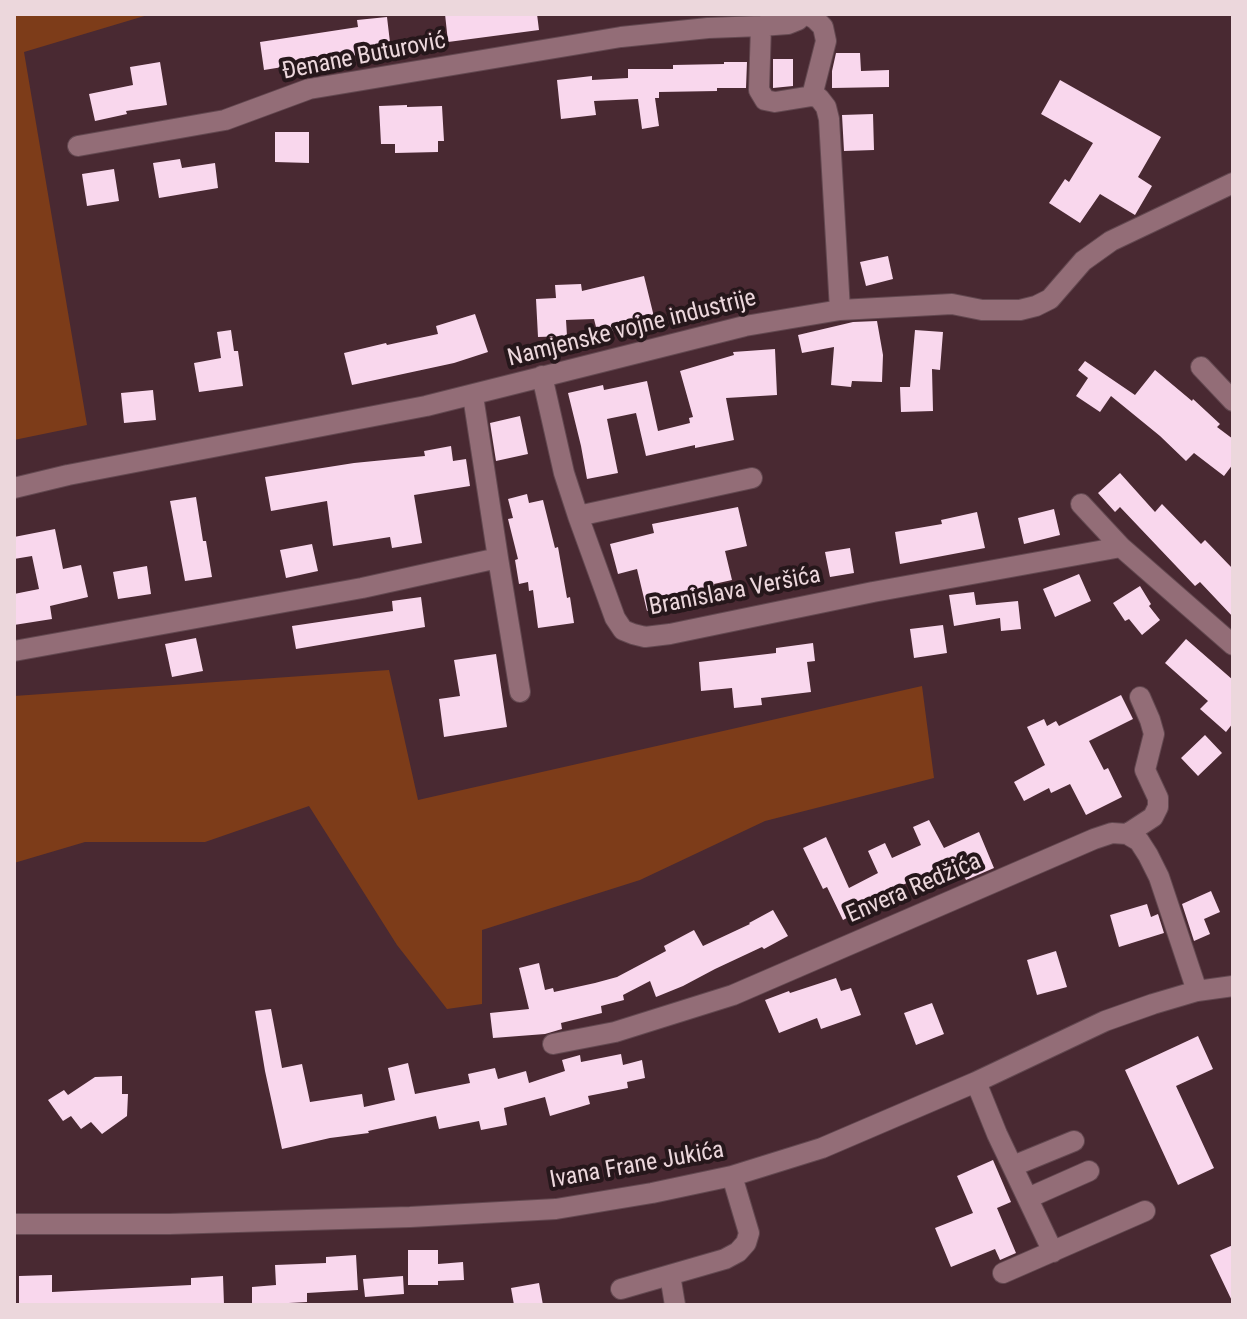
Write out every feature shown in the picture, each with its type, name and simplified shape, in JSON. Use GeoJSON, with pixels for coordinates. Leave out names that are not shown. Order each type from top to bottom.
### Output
{"type":"FeatureCollection","features":[{"type":"Feature","properties":{"kind":"street","name":"Đenane Buturović"},"geometry":{"type":"LineString","coordinates":[[78,146],[225,120],[309,89],[621,37],[788,24],[805,14]]}},
{"type":"Feature","properties":{"kind":"street"},"geometry":{"type":"LineString","coordinates":[[805,14],[823,27],[826,41],[812,96]]}},
{"type":"Feature","properties":{"kind":"street"},"geometry":{"type":"LineString","coordinates":[[761,26],[759,90],[765,100],[775,102],[812,96],[819,98],[826,107],[840,310]]}},
{"type":"Feature","properties":{"kind":"street","name":"Namjenske vojne industrije"},"geometry":{"type":"LineString","coordinates":[[14,488],[473,396],[745,326],[840,310],[952,304],[982,310],[1020,310],[1036,306],[1050,299],[1083,261],[1111,241],[1233,183]]}},
{"type":"Feature","properties":{"kind":"street"},"geometry":{"type":"LineString","coordinates":[[1201,367],[1233,401]]}},
{"type":"Feature","properties":{"kind":"street","name":"Branislava Veršića"},"geometry":{"type":"LineString","coordinates":[[542,376],[564,473],[615,618],[623,630],[645,637],[1121,547]]}},
{"type":"Feature","properties":{"kind":"street"},"geometry":{"type":"LineString","coordinates":[[473,396],[520,692]]}},
{"type":"Feature","properties":{"kind":"street"},"geometry":{"type":"LineString","coordinates":[[578,516],[752,478]]}},
{"type":"Feature","properties":{"kind":"street"},"geometry":{"type":"LineString","coordinates":[[1081,504],[1121,547],[1233,645]]}},
{"type":"Feature","properties":{"kind":"street"},"geometry":{"type":"LineString","coordinates":[[14,651],[362,588],[498,558]]}},
{"type":"Feature","properties":{"kind":"street"},"geometry":{"type":"LineString","coordinates":[[1140,697],[1154,734],[1145,770],[1158,798],[1158,807],[1153,817],[1127,834],[1139,841],[1159,877],[1197,991]]}},
{"type":"Feature","properties":{"kind":"street","name":"Envera Redžića"},"geometry":{"type":"LineString","coordinates":[[553,1044],[615,1032],[733,995],[1094,839],[1112,833],[1127,834]]}},
{"type":"Feature","properties":{"kind":"street","name":"Ivana Frane Jukića"},"geometry":{"type":"LineString","coordinates":[[14,1224],[350,1219],[556,1209],[652,1193],[732,1176],[822,1148],[976,1082],[1105,1021],[1197,991],[1233,986]]}},
{"type":"Feature","properties":{"kind":"street"},"geometry":{"type":"LineString","coordinates":[[976,1082],[1053,1252]]}},
{"type":"Feature","properties":{"kind":"street"},"geometry":{"type":"LineString","coordinates":[[1013,1166],[1074,1141]]}},
{"type":"Feature","properties":{"kind":"street"},"geometry":{"type":"LineString","coordinates":[[1028,1198],[1089,1171]]}},
{"type":"Feature","properties":{"kind":"street"},"geometry":{"type":"LineString","coordinates":[[621,1289],[725,1259],[738,1252],[746,1243],[749,1233],[732,1176]]}},
{"type":"Feature","properties":{"kind":"street"},"geometry":{"type":"LineString","coordinates":[[1003,1273],[1145,1211]]}},
{"type":"Feature","properties":{"kind":"street"},"geometry":{"type":"LineString","coordinates":[[670,1275],[675,1305]]}},
{"type":"Feature","properties":{"kind":"shaded area"},"geometry":{"type":"Polygon","coordinates":[[[14,14],[151,14],[24,52],[87,425],[14,440],[14,14]]]}},
{"type":"Feature","properties":{"kind":"shaded area"},"geometry":{"type":"Polygon","coordinates":[[[389,670],[418,800],[922,686],[934,778],[765,821],[640,880],[482,930],[482,1004],[447,1009],[397,945],[309,806],[205,842],[85,842],[14,863],[14,696],[389,670]]]}},
{"type":"Feature","properties":{"kind":"building"},"geometry":{"type":"Polygon","coordinates":[[[445,14],[537,14],[539,30],[448,42],[445,14]]]}},
{"type":"Feature","properties":{"kind":"building"},"geometry":{"type":"Polygon","coordinates":[[[387,17],[391,51],[264,70],[260,42],[358,27],[357,20],[387,17]]]}},
{"type":"Feature","properties":{"kind":"building"},"geometry":{"type":"Polygon","coordinates":[[[836,53],[860,53],[861,71],[889,70],[889,87],[832,88],[836,53]]]}},
{"type":"Feature","properties":{"kind":"building"},"geometry":{"type":"Polygon","coordinates":[[[773,59],[793,59],[793,86],[773,88],[773,59]]]}},
{"type":"Feature","properties":{"kind":"building"},"geometry":{"type":"Polygon","coordinates":[[[160,62],[167,105],[126,111],[127,114],[95,121],[89,94],[133,85],[130,67],[160,62]]]}},
{"type":"Feature","properties":{"kind":"building"},"geometry":{"type":"Polygon","coordinates":[[[747,62],[746,88],[659,92],[659,98],[655,98],[659,126],[642,129],[638,99],[594,101],[596,115],[561,119],[557,80],[592,76],[592,80],[628,78],[628,69],[673,69],[673,65],[747,62]]]}},
{"type":"Feature","properties":{"kind":"building"},"geometry":{"type":"Polygon","coordinates":[[[1060,80],[1161,137],[1138,177],[1152,186],[1135,215],[1100,194],[1080,223],[1049,203],[1065,179],[1069,182],[1093,143],[1041,114],[1060,80]]]}},
{"type":"Feature","properties":{"kind":"building"},"geometry":{"type":"Polygon","coordinates":[[[379,106],[442,106],[444,141],[438,141],[438,152],[395,153],[395,144],[381,144],[379,106]]]}},
{"type":"Feature","properties":{"kind":"building"},"geometry":{"type":"Polygon","coordinates":[[[873,114],[874,150],[844,151],[842,115],[873,114]]]}},
{"type":"Feature","properties":{"kind":"building"},"geometry":{"type":"Polygon","coordinates":[[[275,132],[309,132],[309,163],[275,162],[275,132]]]}},
{"type":"Feature","properties":{"kind":"building"},"geometry":{"type":"Polygon","coordinates":[[[180,159],[182,168],[215,163],[218,188],[159,198],[153,163],[180,159]]]}},
{"type":"Feature","properties":{"kind":"building"},"geometry":{"type":"Polygon","coordinates":[[[114,169],[119,201],[87,206],[82,174],[114,169]]]}},
{"type":"Feature","properties":{"kind":"building"},"geometry":{"type":"Polygon","coordinates":[[[888,256],[893,279],[866,286],[860,262],[888,256]]]}},
{"type":"Feature","properties":{"kind":"building"},"geometry":{"type":"Polygon","coordinates":[[[644,276],[655,321],[598,335],[594,319],[566,320],[567,336],[538,337],[536,299],[556,298],[555,285],[581,284],[582,291],[644,276]]]}},
{"type":"Feature","properties":{"kind":"building"},"geometry":{"type":"Polygon","coordinates":[[[475,314],[488,352],[454,363],[352,385],[344,353],[438,334],[436,326],[475,314]]]}},
{"type":"Feature","properties":{"kind":"building"},"geometry":{"type":"Polygon","coordinates":[[[877,321],[883,355],[882,382],[852,381],[851,387],[831,385],[834,347],[802,353],[798,335],[853,322],[877,321]]]}},
{"type":"Feature","properties":{"kind":"building"},"geometry":{"type":"Polygon","coordinates":[[[231,330],[234,351],[238,351],[243,386],[199,392],[194,363],[221,358],[217,332],[231,330]]]}},
{"type":"Feature","properties":{"kind":"building"},"geometry":{"type":"Polygon","coordinates":[[[915,330],[943,332],[940,370],[932,369],[933,411],[901,412],[900,387],[910,387],[915,330]]]}},
{"type":"Feature","properties":{"kind":"building"},"geometry":{"type":"Polygon","coordinates":[[[775,349],[777,395],[726,398],[734,440],[646,456],[636,413],[607,419],[618,473],[587,479],[568,393],[603,385],[604,390],[647,381],[658,431],[690,423],[689,418],[693,417],[680,371],[734,355],[733,352],[775,349]]]}},
{"type":"Feature","properties":{"kind":"building"},"geometry":{"type":"Polygon","coordinates":[[[1085,361],[1135,395],[1155,370],[1193,399],[1220,424],[1217,427],[1233,439],[1233,464],[1224,476],[1194,453],[1186,461],[1111,396],[1100,412],[1076,396],[1088,378],[1078,370],[1085,361]]]}},
{"type":"Feature","properties":{"kind":"building"},"geometry":{"type":"Polygon","coordinates":[[[153,390],[156,420],[124,423],[121,393],[153,390]]]}},
{"type":"Feature","properties":{"kind":"building"},"geometry":{"type":"Polygon","coordinates":[[[520,416],[528,454],[496,461],[490,423],[520,416]]]}},
{"type":"Feature","properties":{"kind":"building"},"geometry":{"type":"Polygon","coordinates":[[[451,446],[453,461],[466,459],[470,486],[414,495],[422,543],[392,548],[390,537],[333,546],[327,501],[271,511],[265,477],[425,456],[424,451],[451,446]]]}},
{"type":"Feature","properties":{"kind":"building"},"geometry":{"type":"Polygon","coordinates":[[[1120,473],[1155,512],[1162,504],[1201,544],[1205,540],[1233,569],[1233,617],[1200,582],[1195,586],[1120,507],[1115,512],[1098,493],[1120,473]]]}},
{"type":"Feature","properties":{"kind":"building"},"geometry":{"type":"Polygon","coordinates":[[[527,494],[529,503],[543,500],[555,548],[558,547],[574,623],[538,628],[533,590],[529,591],[528,582],[519,584],[515,560],[518,559],[508,519],[513,518],[508,499],[527,494]]]}},
{"type":"Feature","properties":{"kind":"building"},"geometry":{"type":"Polygon","coordinates":[[[196,497],[212,577],[185,581],[170,501],[196,497]]]}},
{"type":"Feature","properties":{"kind":"building"},"geometry":{"type":"Polygon","coordinates":[[[738,507],[747,546],[725,551],[732,580],[714,584],[718,598],[696,603],[696,599],[647,611],[637,569],[618,574],[610,544],[654,533],[652,524],[738,507]]]}},
{"type":"Feature","properties":{"kind":"building"},"geometry":{"type":"Polygon","coordinates":[[[1054,509],[1060,535],[1024,544],[1018,518],[1054,509]]]}},
{"type":"Feature","properties":{"kind":"building"},"geometry":{"type":"Polygon","coordinates":[[[977,512],[985,548],[900,564],[895,532],[942,524],[941,520],[977,512]]]}},
{"type":"Feature","properties":{"kind":"building"},"geometry":{"type":"Polygon","coordinates":[[[55,529],[63,569],[81,565],[88,597],[50,606],[52,619],[14,625],[14,594],[39,589],[32,556],[14,559],[14,537],[55,529]]]}},
{"type":"Feature","properties":{"kind":"building"},"geometry":{"type":"Polygon","coordinates":[[[312,544],[318,571],[286,578],[280,550],[312,544]]]}},
{"type":"Feature","properties":{"kind":"building"},"geometry":{"type":"Polygon","coordinates":[[[850,548],[854,573],[830,577],[825,552],[850,548]]]}},
{"type":"Feature","properties":{"kind":"building"},"geometry":{"type":"Polygon","coordinates":[[[147,566],[151,594],[118,599],[113,572],[147,566]]]}},
{"type":"Feature","properties":{"kind":"building"},"geometry":{"type":"Polygon","coordinates":[[[1079,574],[1091,601],[1055,617],[1043,589],[1079,574]]]}},
{"type":"Feature","properties":{"kind":"building"},"geometry":{"type":"Polygon","coordinates":[[[1140,586],[1160,620],[1142,635],[1129,619],[1125,621],[1113,603],[1140,586]]]}},
{"type":"Feature","properties":{"kind":"building"},"geometry":{"type":"Polygon","coordinates":[[[974,592],[976,605],[1018,601],[1021,629],[1001,631],[1000,618],[954,626],[949,595],[974,592]]]}},
{"type":"Feature","properties":{"kind":"building"},"geometry":{"type":"Polygon","coordinates":[[[421,597],[425,627],[296,649],[292,626],[393,611],[392,601],[421,597]]]}},
{"type":"Feature","properties":{"kind":"building"},"geometry":{"type":"Polygon","coordinates":[[[943,625],[947,653],[914,658],[910,629],[943,625]]]}},
{"type":"Feature","properties":{"kind":"building"},"geometry":{"type":"Polygon","coordinates":[[[196,638],[203,671],[172,677],[165,644],[196,638]]]}},
{"type":"Feature","properties":{"kind":"building"},"geometry":{"type":"Polygon","coordinates":[[[1186,639],[1233,680],[1233,723],[1226,732],[1200,709],[1208,701],[1165,663],[1186,639]]]}},
{"type":"Feature","properties":{"kind":"building"},"geometry":{"type":"Polygon","coordinates":[[[813,643],[815,661],[807,662],[811,692],[761,698],[762,705],[734,708],[732,688],[701,691],[699,662],[776,653],[776,648],[813,643]]]}},
{"type":"Feature","properties":{"kind":"building"},"geometry":{"type":"Polygon","coordinates":[[[496,654],[507,727],[444,737],[439,699],[460,696],[454,660],[496,654]]]}},
{"type":"Feature","properties":{"kind":"building"},"geometry":{"type":"Polygon","coordinates":[[[1121,695],[1133,719],[1089,741],[1104,770],[1108,768],[1122,797],[1086,815],[1070,784],[1051,793],[1049,788],[1024,801],[1014,782],[1045,765],[1027,727],[1044,719],[1047,726],[1056,721],[1059,726],[1121,695]]]}},
{"type":"Feature","properties":{"kind":"building"},"geometry":{"type":"Polygon","coordinates":[[[1205,735],[1222,753],[1198,776],[1181,758],[1205,735]]]}},
{"type":"Feature","properties":{"kind":"building"},"geometry":{"type":"Polygon","coordinates":[[[929,820],[944,848],[979,832],[994,868],[966,880],[957,861],[875,897],[878,902],[843,920],[827,887],[823,889],[803,848],[826,837],[849,888],[878,873],[868,851],[885,843],[892,858],[921,845],[913,827],[929,820]]]}},
{"type":"Feature","properties":{"kind":"building"},"geometry":{"type":"Polygon","coordinates":[[[1211,891],[1220,912],[1204,919],[1210,934],[1194,941],[1182,904],[1211,891]]]}},
{"type":"Feature","properties":{"kind":"building"},"geometry":{"type":"Polygon","coordinates":[[[1147,904],[1151,917],[1158,914],[1164,933],[1119,947],[1110,915],[1147,904]]]}},
{"type":"Feature","properties":{"kind":"building"},"geometry":{"type":"Polygon","coordinates":[[[773,910],[788,936],[764,949],[762,947],[656,997],[650,981],[623,995],[624,1000],[601,1006],[602,1013],[561,1023],[562,1029],[545,1034],[493,1038],[490,1013],[529,1009],[519,968],[539,963],[545,990],[553,988],[554,992],[595,983],[617,977],[666,951],[664,946],[694,930],[703,946],[773,910]]]}},
{"type":"Feature","properties":{"kind":"building"},"geometry":{"type":"Polygon","coordinates":[[[1056,951],[1067,987],[1037,995],[1027,960],[1056,951]]]}},
{"type":"Feature","properties":{"kind":"building"},"geometry":{"type":"Polygon","coordinates":[[[836,978],[841,991],[851,988],[861,1015],[821,1029],[817,1018],[779,1033],[765,1000],[836,978]]]}},
{"type":"Feature","properties":{"kind":"building"},"geometry":{"type":"Polygon","coordinates":[[[932,1003],[944,1034],[916,1045],[904,1013],[932,1003]]]}},
{"type":"Feature","properties":{"kind":"building"},"geometry":{"type":"Polygon","coordinates":[[[271,1009],[282,1068],[302,1064],[310,1102],[362,1094],[364,1107],[395,1100],[388,1068],[408,1063],[415,1094],[470,1083],[468,1074],[495,1068],[498,1079],[526,1071],[529,1083],[565,1071],[562,1060],[580,1055],[581,1062],[621,1054],[623,1065],[642,1060],[645,1078],[627,1082],[628,1088],[588,1096],[590,1104],[550,1116],[545,1097],[504,1108],[507,1125],[481,1130],[479,1121],[439,1129],[436,1116],[369,1133],[282,1149],[255,1011],[271,1009]]]}},
{"type":"Feature","properties":{"kind":"building"},"geometry":{"type":"Polygon","coordinates":[[[1198,1036],[1213,1069],[1176,1086],[1214,1168],[1178,1185],[1125,1070],[1198,1036]]]}},
{"type":"Feature","properties":{"kind":"building"},"geometry":{"type":"Polygon","coordinates":[[[122,1076],[122,1094],[128,1094],[127,1116],[102,1134],[91,1122],[81,1129],[71,1116],[63,1121],[48,1100],[64,1090],[68,1095],[95,1077],[122,1076]]]}},
{"type":"Feature","properties":{"kind":"building"},"geometry":{"type":"Polygon","coordinates":[[[993,1160],[1011,1202],[997,1208],[1016,1253],[1000,1260],[995,1249],[951,1267],[935,1228],[973,1213],[957,1176],[993,1160]]]}},
{"type":"Feature","properties":{"kind":"building"},"geometry":{"type":"Polygon","coordinates":[[[1233,1245],[1233,1303],[1210,1255],[1233,1245]]]}},
{"type":"Feature","properties":{"kind":"building"},"geometry":{"type":"Polygon","coordinates":[[[408,1250],[438,1250],[438,1264],[463,1262],[464,1280],[438,1281],[438,1285],[408,1285],[408,1250]]]}},
{"type":"Feature","properties":{"kind":"building"},"geometry":{"type":"Polygon","coordinates":[[[356,1255],[358,1290],[307,1293],[307,1302],[252,1305],[252,1287],[276,1285],[275,1265],[326,1263],[326,1257],[356,1255]]]}},
{"type":"Feature","properties":{"kind":"building"},"geometry":{"type":"Polygon","coordinates":[[[52,1275],[52,1292],[191,1285],[191,1278],[223,1276],[224,1305],[19,1305],[19,1276],[52,1275]]]}},
{"type":"Feature","properties":{"kind":"building"},"geometry":{"type":"Polygon","coordinates":[[[403,1276],[404,1294],[365,1297],[363,1279],[403,1276]]]}},
{"type":"Feature","properties":{"kind":"building"},"geometry":{"type":"Polygon","coordinates":[[[539,1283],[543,1305],[514,1305],[511,1288],[539,1283]]]}}]}
